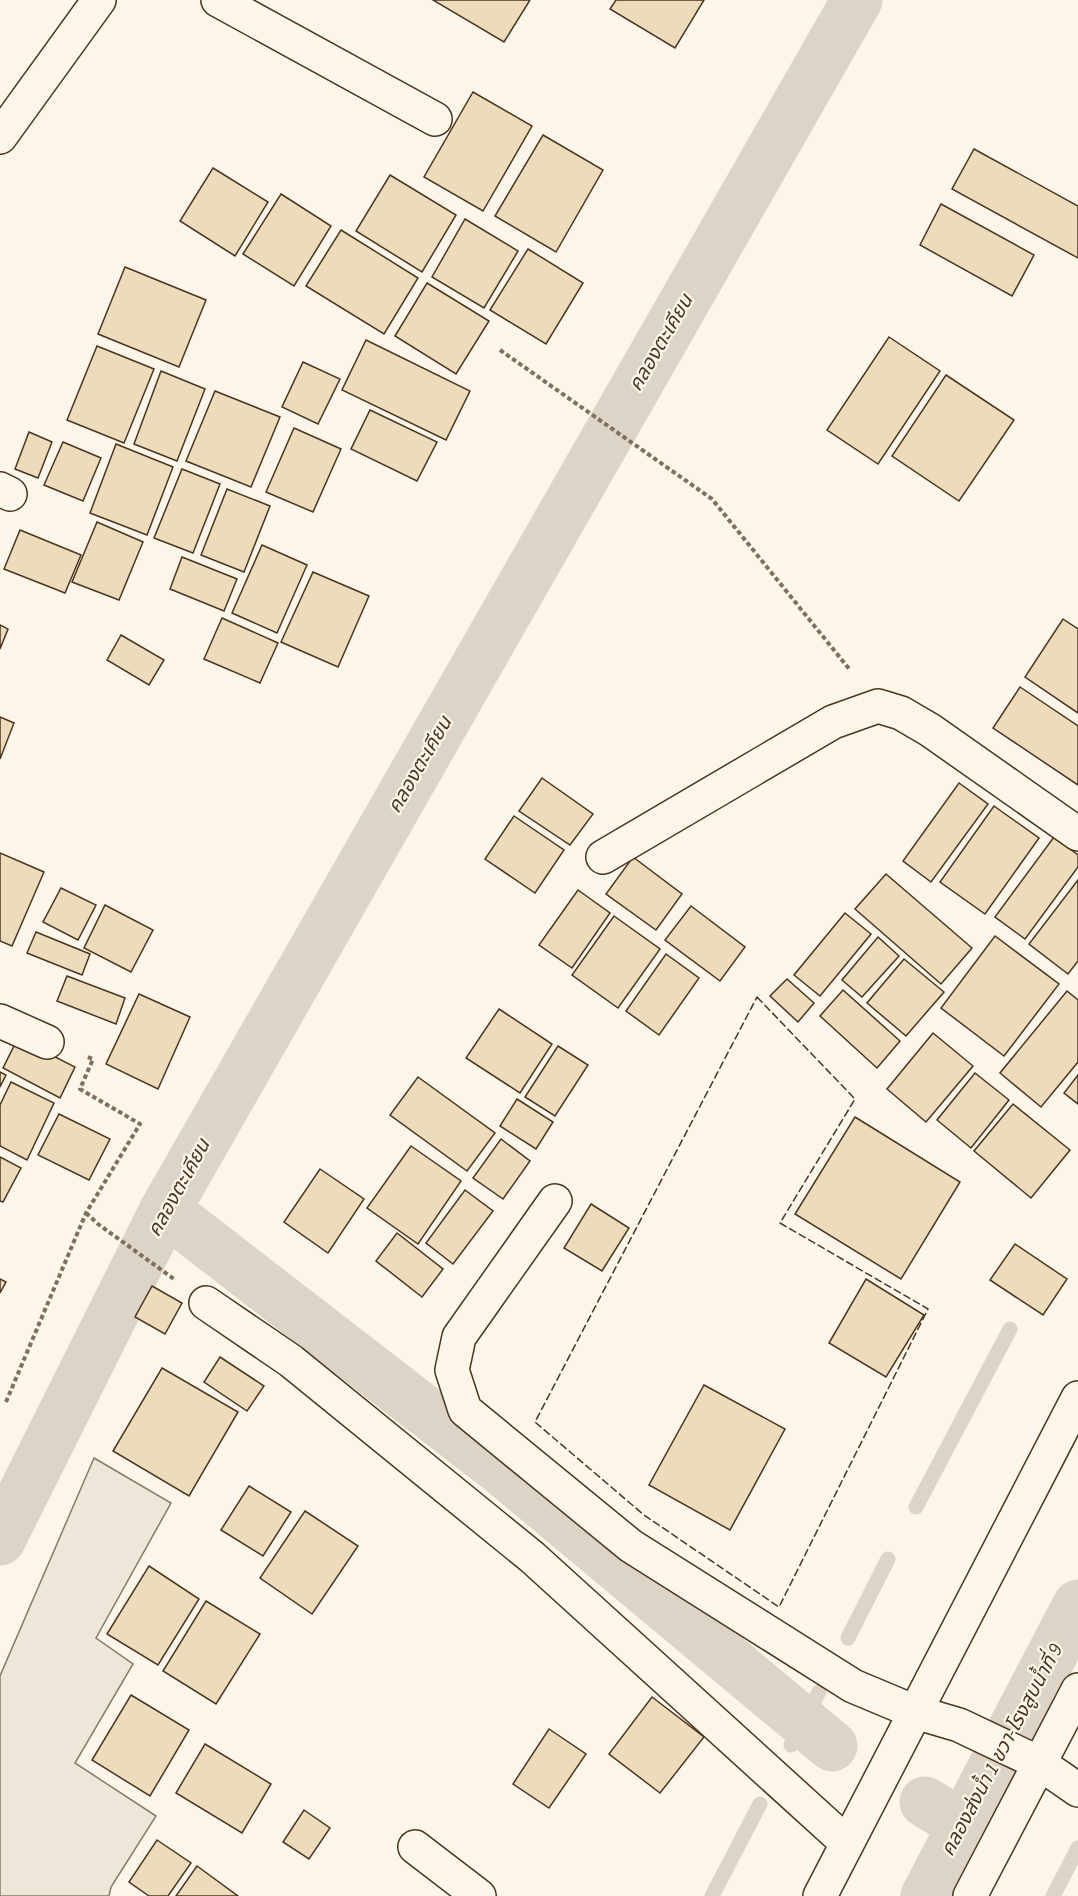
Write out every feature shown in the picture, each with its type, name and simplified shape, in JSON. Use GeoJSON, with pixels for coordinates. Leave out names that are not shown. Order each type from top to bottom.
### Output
{"type":"FeatureCollection","features":[{"type":"Feature","properties":{"kind":"street"},"geometry":{"type":"LineString","coordinates":[[0,137],[99,0]]}},
{"type":"Feature","properties":{"kind":"street"},"geometry":{"type":"LineString","coordinates":[[218,0],[435,119]]}},
{"type":"Feature","properties":{"kind":"street"},"geometry":{"type":"LineString","coordinates":[[603,857],[833,723],[878,706],[901,713],[930,730],[1078,834]]}},
{"type":"Feature","properties":{"kind":"street"},"geometry":{"type":"LineString","coordinates":[[0,1021],[47,1042]]}},
{"type":"Feature","properties":{"kind":"street"},"geometry":{"type":"LineString","coordinates":[[555,1201],[459,1337],[452,1370],[465,1410],[631,1546],[853,1686],[915,1712],[959,1725],[1030,1758],[1078,1790]]}},
{"type":"Feature","properties":{"kind":"street"},"geometry":{"type":"LineString","coordinates":[[206,1303],[291,1362],[532,1557],[847,1843]]}},
{"type":"Feature","properties":{"kind":"street"},"geometry":{"type":"LineString","coordinates":[[820,1896],[1078,1398]]}},
{"type":"Feature","properties":{"kind":"street"},"geometry":{"type":"LineString","coordinates":[[970,1896],[1030,1758],[1078,1690]]}},
{"type":"Feature","properties":{"kind":"street"},"geometry":{"type":"LineString","coordinates":[[415,1847],[480,1896]]}},
{"type":"Feature","properties":{"kind":"path"},"geometry":{"type":"LineString","coordinates":[[500,350],[712,499],[878,706]]}},
{"type":"Feature","properties":{"kind":"path"},"geometry":{"type":"LineString","coordinates":[[6,1402],[86,1213],[140,1124],[80,1089],[93,1059],[47,1042]]}},
{"type":"Feature","properties":{"kind":"path"},"geometry":{"type":"LineString","coordinates":[[86,1213],[179,1283]]}},
{"type":"Feature","properties":{"kind":"shaded area"},"geometry":{"type":"Polygon","coordinates":[[[94,1458],[171,1503],[96,1638],[133,1664],[75,1763],[156,1816],[111,1887],[109,1896],[0,1896],[0,1676],[94,1458]]]}},
{"type":"Feature","properties":{"kind":"building"},"geometry":{"type":"Polygon","coordinates":[[[433,0],[530,0],[504,42],[433,0]]]}},
{"type":"Feature","properties":{"kind":"building"},"geometry":{"type":"Polygon","coordinates":[[[616,0],[704,0],[675,48],[610,9],[616,0]]]}},
{"type":"Feature","properties":{"kind":"building"},"geometry":{"type":"Polygon","coordinates":[[[473,92],[532,126],[483,211],[424,177],[473,92]]]}},
{"type":"Feature","properties":{"kind":"building"},"geometry":{"type":"Polygon","coordinates":[[[543,135],[603,170],[556,252],[495,216],[543,135]]]}},
{"type":"Feature","properties":{"kind":"building"},"geometry":{"type":"Polygon","coordinates":[[[974,149],[1078,206],[1078,258],[952,189],[974,149]]]}},
{"type":"Feature","properties":{"kind":"building"},"geometry":{"type":"Polygon","coordinates":[[[213,168],[268,202],[235,256],[180,221],[213,168]]]}},
{"type":"Feature","properties":{"kind":"building"},"geometry":{"type":"Polygon","coordinates":[[[390,175],[456,215],[422,272],[356,231],[390,175]]]}},
{"type":"Feature","properties":{"kind":"building"},"geometry":{"type":"Polygon","coordinates":[[[281,194],[331,226],[294,286],[243,254],[281,194]]]}},
{"type":"Feature","properties":{"kind":"building"},"geometry":{"type":"Polygon","coordinates":[[[941,204],[1034,255],[1012,296],[920,245],[941,204]]]}},
{"type":"Feature","properties":{"kind":"building"},"geometry":{"type":"Polygon","coordinates":[[[465,219],[518,251],[484,308],[432,277],[465,219]]]}},
{"type":"Feature","properties":{"kind":"building"},"geometry":{"type":"Polygon","coordinates":[[[341,230],[418,278],[384,334],[306,286],[341,230]]]}},
{"type":"Feature","properties":{"kind":"building"},"geometry":{"type":"Polygon","coordinates":[[[528,249],[583,283],[546,344],[490,310],[528,249]]]}},
{"type":"Feature","properties":{"kind":"building"},"geometry":{"type":"Polygon","coordinates":[[[125,267],[206,300],[179,367],[98,334],[125,267]]]}},
{"type":"Feature","properties":{"kind":"building"},"geometry":{"type":"Polygon","coordinates":[[[427,283],[489,321],[456,374],[395,336],[427,283]]]}},
{"type":"Feature","properties":{"kind":"building"},"geometry":{"type":"Polygon","coordinates":[[[889,337],[940,371],[878,464],[827,430],[889,337]]]}},
{"type":"Feature","properties":{"kind":"building"},"geometry":{"type":"Polygon","coordinates":[[[366,340],[470,391],[446,440],[342,390],[366,340]]]}},
{"type":"Feature","properties":{"kind":"building"},"geometry":{"type":"Polygon","coordinates":[[[97,346],[154,369],[124,443],[67,420],[97,346]]]}},
{"type":"Feature","properties":{"kind":"building"},"geometry":{"type":"Polygon","coordinates":[[[303,362],[340,379],[318,424],[282,407],[303,362]]]}},
{"type":"Feature","properties":{"kind":"building"},"geometry":{"type":"Polygon","coordinates":[[[161,371],[205,389],[177,461],[134,444],[161,371]]]}},
{"type":"Feature","properties":{"kind":"building"},"geometry":{"type":"Polygon","coordinates":[[[946,375],[1014,420],[959,501],[892,456],[946,375]]]}},
{"type":"Feature","properties":{"kind":"building"},"geometry":{"type":"Polygon","coordinates":[[[215,391],[280,417],[251,487],[186,461],[215,391]]]}},
{"type":"Feature","properties":{"kind":"building"},"geometry":{"type":"Polygon","coordinates":[[[370,410],[437,442],[417,481],[351,449],[370,410]]]}},
{"type":"Feature","properties":{"kind":"building"},"geometry":{"type":"Polygon","coordinates":[[[294,428],[341,449],[313,512],[266,492],[294,428]]]}},
{"type":"Feature","properties":{"kind":"building"},"geometry":{"type":"Polygon","coordinates":[[[29,432],[52,442],[38,478],[15,469],[29,432]]]}},
{"type":"Feature","properties":{"kind":"building"},"geometry":{"type":"Polygon","coordinates":[[[63,442],[101,458],[83,501],[44,485],[63,442]]]}},
{"type":"Feature","properties":{"kind":"building"},"geometry":{"type":"Polygon","coordinates":[[[116,444],[173,467],[147,535],[90,513],[116,444]]]}},
{"type":"Feature","properties":{"kind":"building"},"geometry":{"type":"Polygon","coordinates":[[[182,469],[220,484],[193,553],[154,538],[182,469]]]}},
{"type":"Feature","properties":{"kind":"building"},"geometry":{"type":"Polygon","coordinates":[[[227,489],[270,506],[244,572],[201,555],[227,489]]]}},
{"type":"Feature","properties":{"kind":"building"},"geometry":{"type":"Polygon","coordinates":[[[97,522],[143,542],[119,600],[72,582],[97,522]]]}},
{"type":"Feature","properties":{"kind":"building"},"geometry":{"type":"Polygon","coordinates":[[[20,530],[81,555],[65,593],[4,569],[20,530]]]}},
{"type":"Feature","properties":{"kind":"building"},"geometry":{"type":"Polygon","coordinates":[[[262,545],[307,565],[277,633],[232,613],[262,545]]]}},
{"type":"Feature","properties":{"kind":"building"},"geometry":{"type":"Polygon","coordinates":[[[182,557],[237,579],[224,611],[170,589],[182,557]]]}},
{"type":"Feature","properties":{"kind":"building"},"geometry":{"type":"Polygon","coordinates":[[[313,572],[369,596],[338,667],[281,642],[313,572]]]}},
{"type":"Feature","properties":{"kind":"building"},"geometry":{"type":"Polygon","coordinates":[[[222,618],[278,643],[260,683],[204,659],[222,618]]]}},
{"type":"Feature","properties":{"kind":"building"},"geometry":{"type":"Polygon","coordinates":[[[1063,619],[1078,629],[1078,713],[1025,677],[1063,619]]]}},
{"type":"Feature","properties":{"kind":"building"},"geometry":{"type":"Polygon","coordinates":[[[0,625],[8,629],[0,649],[0,625]]]}},
{"type":"Feature","properties":{"kind":"building"},"geometry":{"type":"Polygon","coordinates":[[[121,635],[164,660],[149,685],[107,660],[121,635]]]}},
{"type":"Feature","properties":{"kind":"building"},"geometry":{"type":"Polygon","coordinates":[[[1020,687],[1078,726],[1078,785],[993,728],[1020,687]]]}},
{"type":"Feature","properties":{"kind":"building"},"geometry":{"type":"Polygon","coordinates":[[[0,717],[14,723],[0,759],[0,717]]]}},
{"type":"Feature","properties":{"kind":"building"},"geometry":{"type":"Polygon","coordinates":[[[542,778],[593,814],[570,845],[519,811],[542,778]]]}},
{"type":"Feature","properties":{"kind":"building"},"geometry":{"type":"Polygon","coordinates":[[[959,783],[988,804],[931,882],[903,861],[959,783]]]}},
{"type":"Feature","properties":{"kind":"building"},"geometry":{"type":"Polygon","coordinates":[[[994,806],[1039,838],[985,914],[940,882],[994,806]]]}},
{"type":"Feature","properties":{"kind":"building"},"geometry":{"type":"Polygon","coordinates":[[[514,816],[564,850],[535,893],[485,859],[514,816]]]}},
{"type":"Feature","properties":{"kind":"building"},"geometry":{"type":"Polygon","coordinates":[[[1054,837],[1078,855],[1078,867],[1025,939],[995,917],[1054,837]]]}},
{"type":"Feature","properties":{"kind":"building"},"geometry":{"type":"Polygon","coordinates":[[[0,853],[44,872],[12,946],[0,941],[0,853]]]}},
{"type":"Feature","properties":{"kind":"building"},"geometry":{"type":"Polygon","coordinates":[[[633,857],[682,894],[656,930],[606,894],[633,857]]]}},
{"type":"Feature","properties":{"kind":"building"},"geometry":{"type":"Polygon","coordinates":[[[886,874],[972,948],[941,984],[855,909],[886,874]]]}},
{"type":"Feature","properties":{"kind":"building"},"geometry":{"type":"Polygon","coordinates":[[[1078,880],[1078,961],[1068,974],[1029,944],[1078,880]]]}},
{"type":"Feature","properties":{"kind":"building"},"geometry":{"type":"Polygon","coordinates":[[[61,888],[96,905],[78,940],[43,922],[61,888]]]}},
{"type":"Feature","properties":{"kind":"building"},"geometry":{"type":"Polygon","coordinates":[[[578,890],[610,913],[572,968],[539,945],[578,890]]]}},
{"type":"Feature","properties":{"kind":"building"},"geometry":{"type":"Polygon","coordinates":[[[105,905],[153,930],[131,972],[84,948],[105,905]]]}},
{"type":"Feature","properties":{"kind":"building"},"geometry":{"type":"Polygon","coordinates":[[[691,906],[745,947],[720,981],[665,940],[691,906]]]}},
{"type":"Feature","properties":{"kind":"building"},"geometry":{"type":"Polygon","coordinates":[[[845,913],[871,934],[820,996],[794,975],[845,913]]]}},
{"type":"Feature","properties":{"kind":"building"},"geometry":{"type":"Polygon","coordinates":[[[614,916],[660,949],[618,1008],[572,975],[614,916]]]}},
{"type":"Feature","properties":{"kind":"building"},"geometry":{"type":"Polygon","coordinates":[[[36,932],[90,954],[82,975],[27,953],[36,932]]]}},
{"type":"Feature","properties":{"kind":"building"},"geometry":{"type":"Polygon","coordinates":[[[995,936],[1059,984],[1004,1056],[941,1008],[995,936]]]}},
{"type":"Feature","properties":{"kind":"building"},"geometry":{"type":"Polygon","coordinates":[[[878,937],[899,956],[862,997],[842,980],[878,937]]]}},
{"type":"Feature","properties":{"kind":"building"},"geometry":{"type":"Polygon","coordinates":[[[666,954],[699,978],[659,1035],[626,1011],[666,954]]]}},
{"type":"Feature","properties":{"kind":"building"},"geometry":{"type":"Polygon","coordinates":[[[904,959],[944,992],[906,1036],[867,1003],[904,959]]]}},
{"type":"Feature","properties":{"kind":"building"},"geometry":{"type":"Polygon","coordinates":[[[67,976],[125,998],[116,1024],[57,1001],[67,976]]]}},
{"type":"Feature","properties":{"kind":"building"},"geometry":{"type":"Polygon","coordinates":[[[787,979],[814,1003],[798,1022],[770,996],[787,979]]]}},
{"type":"Feature","properties":{"kind":"building"},"geometry":{"type":"Polygon","coordinates":[[[843,990],[900,1041],[877,1068],[820,1016],[843,990]]]}},
{"type":"Feature","properties":{"kind":"building"},"geometry":{"type":"Polygon","coordinates":[[[1067,991],[1078,1000],[1078,1062],[1041,1107],[1000,1073],[1067,991]]]}},
{"type":"Feature","properties":{"kind":"building"},"geometry":{"type":"Polygon","coordinates":[[[139,994],[190,1017],[158,1089],[106,1064],[139,994]]]}},
{"type":"Feature","properties":{"kind":"building"},"geometry":{"type":"Polygon","coordinates":[[[499,1009],[552,1044],[520,1093],[466,1058],[499,1009]]]}},
{"type":"Feature","properties":{"kind":"building"},"geometry":{"type":"Polygon","coordinates":[[[933,1033],[973,1066],[926,1122],[887,1089],[933,1033]]]}},
{"type":"Feature","properties":{"kind":"building"},"geometry":{"type":"Polygon","coordinates":[[[18,1038],[75,1067],[60,1098],[3,1068],[18,1038]]]}},
{"type":"Feature","properties":{"kind":"building"},"geometry":{"type":"Polygon","coordinates":[[[558,1046],[588,1065],[555,1116],[525,1097],[558,1046]]]}},
{"type":"Feature","properties":{"kind":"building"},"geometry":{"type":"Polygon","coordinates":[[[0,1072],[6,1075],[0,1087],[0,1072]]]}},
{"type":"Feature","properties":{"kind":"building"},"geometry":{"type":"Polygon","coordinates":[[[975,1073],[1009,1100],[971,1148],[937,1120],[975,1073]]]}},
{"type":"Feature","properties":{"kind":"building"},"geometry":{"type":"Polygon","coordinates":[[[1078,1075],[1078,1104],[1064,1093],[1078,1075]]]}},
{"type":"Feature","properties":{"kind":"building"},"geometry":{"type":"Polygon","coordinates":[[[418,1077],[495,1133],[467,1171],[390,1115],[418,1077]]]}},
{"type":"Feature","properties":{"kind":"building"},"geometry":{"type":"Polygon","coordinates":[[[11,1082],[54,1103],[27,1160],[0,1146],[0,1105],[11,1082]]]}},
{"type":"Feature","properties":{"kind":"building"},"geometry":{"type":"Polygon","coordinates":[[[517,1099],[553,1122],[536,1149],[500,1126],[517,1099]]]}},
{"type":"Feature","properties":{"kind":"building"},"geometry":{"type":"Polygon","coordinates":[[[1013,1104],[1070,1150],[1031,1198],[974,1151],[1013,1104]]]}},
{"type":"Feature","properties":{"kind":"building"},"geometry":{"type":"Polygon","coordinates":[[[59,1114],[110,1139],[89,1180],[38,1155],[59,1114]]]}},
{"type":"Feature","properties":{"kind":"building"},"geometry":{"type":"Polygon","coordinates":[[[855,1117],[960,1182],[901,1279],[795,1214],[855,1117]]]}},
{"type":"Feature","properties":{"kind":"building"},"geometry":{"type":"Polygon","coordinates":[[[501,1139],[530,1161],[503,1199],[473,1178],[501,1139]]]}},
{"type":"Feature","properties":{"kind":"building"},"geometry":{"type":"Polygon","coordinates":[[[411,1146],[461,1181],[418,1244],[367,1208],[411,1146]]]}},
{"type":"Feature","properties":{"kind":"building"},"geometry":{"type":"Polygon","coordinates":[[[0,1157],[21,1168],[3,1202],[0,1201],[0,1157]]]}},
{"type":"Feature","properties":{"kind":"building"},"geometry":{"type":"Polygon","coordinates":[[[320,1169],[364,1199],[328,1253],[284,1222],[320,1169]]]}},
{"type":"Feature","properties":{"kind":"building"},"geometry":{"type":"Polygon","coordinates":[[[465,1190],[493,1211],[453,1264],[426,1243],[465,1190]]]}},
{"type":"Feature","properties":{"kind":"building"},"geometry":{"type":"Polygon","coordinates":[[[591,1204],[629,1228],[602,1271],[564,1248],[591,1204]]]}},
{"type":"Feature","properties":{"kind":"building"},"geometry":{"type":"Polygon","coordinates":[[[397,1233],[443,1269],[422,1297],[376,1261],[397,1233]]]}},
{"type":"Feature","properties":{"kind":"building"},"geometry":{"type":"Polygon","coordinates":[[[1015,1244],[1067,1279],[1043,1315],[990,1280],[1015,1244]]]}},
{"type":"Feature","properties":{"kind":"building"},"geometry":{"type":"Polygon","coordinates":[[[0,1279],[6,1282],[0,1293],[0,1279]]]}},
{"type":"Feature","properties":{"kind":"building"},"geometry":{"type":"Polygon","coordinates":[[[866,1279],[924,1315],[886,1377],[829,1343],[866,1279]]]}},
{"type":"Feature","properties":{"kind":"building"},"geometry":{"type":"Polygon","coordinates":[[[152,1286],[182,1303],[165,1334],[135,1317],[152,1286]]]}},
{"type":"Feature","properties":{"kind":"building"},"geometry":{"type":"Polygon","coordinates":[[[220,1357],[264,1386],[247,1411],[204,1382],[220,1357]]]}},
{"type":"Feature","properties":{"kind":"building"},"geometry":{"type":"Polygon","coordinates":[[[162,1368],[238,1412],[189,1496],[113,1451],[162,1368]]]}},
{"type":"Feature","properties":{"kind":"building"},"geometry":{"type":"Polygon","coordinates":[[[704,1385],[785,1429],[730,1530],[649,1485],[704,1385]]]}},
{"type":"Feature","properties":{"kind":"building"},"geometry":{"type":"Polygon","coordinates":[[[249,1486],[291,1512],[263,1556],[221,1530],[249,1486]]]}},
{"type":"Feature","properties":{"kind":"building"},"geometry":{"type":"Polygon","coordinates":[[[305,1511],[358,1546],[312,1614],[260,1578],[305,1511]]]}},
{"type":"Feature","properties":{"kind":"building"},"geometry":{"type":"Polygon","coordinates":[[[149,1566],[199,1599],[158,1665],[107,1634],[149,1566]]]}},
{"type":"Feature","properties":{"kind":"building"},"geometry":{"type":"Polygon","coordinates":[[[206,1601],[260,1634],[216,1704],[163,1671],[206,1601]]]}},
{"type":"Feature","properties":{"kind":"building"},"geometry":{"type":"Polygon","coordinates":[[[131,1695],[189,1730],[150,1796],[92,1760],[131,1695]]]}},
{"type":"Feature","properties":{"kind":"building"},"geometry":{"type":"Polygon","coordinates":[[[652,1697],[704,1737],[660,1793],[609,1754],[652,1697]]]}},
{"type":"Feature","properties":{"kind":"building"},"geometry":{"type":"Polygon","coordinates":[[[549,1729],[586,1754],[549,1808],[513,1784],[549,1729]]]}},
{"type":"Feature","properties":{"kind":"building"},"geometry":{"type":"Polygon","coordinates":[[[205,1744],[271,1784],[242,1833],[176,1793],[205,1744]]]}},
{"type":"Feature","properties":{"kind":"building"},"geometry":{"type":"Polygon","coordinates":[[[304,1810],[330,1828],[309,1859],[283,1842],[304,1810]]]}},
{"type":"Feature","properties":{"kind":"building"},"geometry":{"type":"Polygon","coordinates":[[[157,1840],[191,1863],[168,1896],[149,1896],[129,1882],[157,1840]]]}},
{"type":"Feature","properties":{"kind":"building"},"geometry":{"type":"Polygon","coordinates":[[[197,1866],[238,1896],[176,1896],[197,1866]]]}},
{"type":"Feature","properties":{"kind":"waterway","name":"คลองตะเคียน"},"geometry":{"type":"LineString","coordinates":[[0,1540],[165,1210],[857,0]]}},
{"type":"Feature","properties":{"kind":"waterway"},"geometry":{"type":"LineString","coordinates":[[165,1210],[499,1468],[832,1746]]}},
{"type":"Feature","properties":{"kind":"waterway"},"geometry":{"type":"LineString","coordinates":[[916,1507],[1010,1329]]}},
{"type":"Feature","properties":{"kind":"waterway"},"geometry":{"type":"LineString","coordinates":[[848,1638],[888,1559]]}},
{"type":"Feature","properties":{"kind":"waterway","name":"คลองส่งน้ำ 1 ขวา-โรงสูบน้ำที่ 9"},"geometry":{"type":"LineString","coordinates":[[926,1896],[1078,1605]]}},
{"type":"Feature","properties":{"kind":"waterway"},"geometry":{"type":"LineString","coordinates":[[791,1745],[819,1692]]}},
{"type":"Feature","properties":{"kind":"waterway"},"geometry":{"type":"LineString","coordinates":[[925,1802],[963,1825]]}},
{"type":"Feature","properties":{"kind":"waterway"},"geometry":{"type":"LineString","coordinates":[[712,1896],[760,1804]]}},
{"type":"Feature","properties":{"kind":"waterway"},"geometry":{"type":"LineString","coordinates":[[1053,1896],[1078,1848]]}},
{"type":"Feature","properties":{"kind":"fence"},"geometry":{"type":"LineString","coordinates":[[757,997],[855,1099],[780,1223],[928,1309],[779,1607],[644,1515],[535,1422],[757,997]]}}]}
